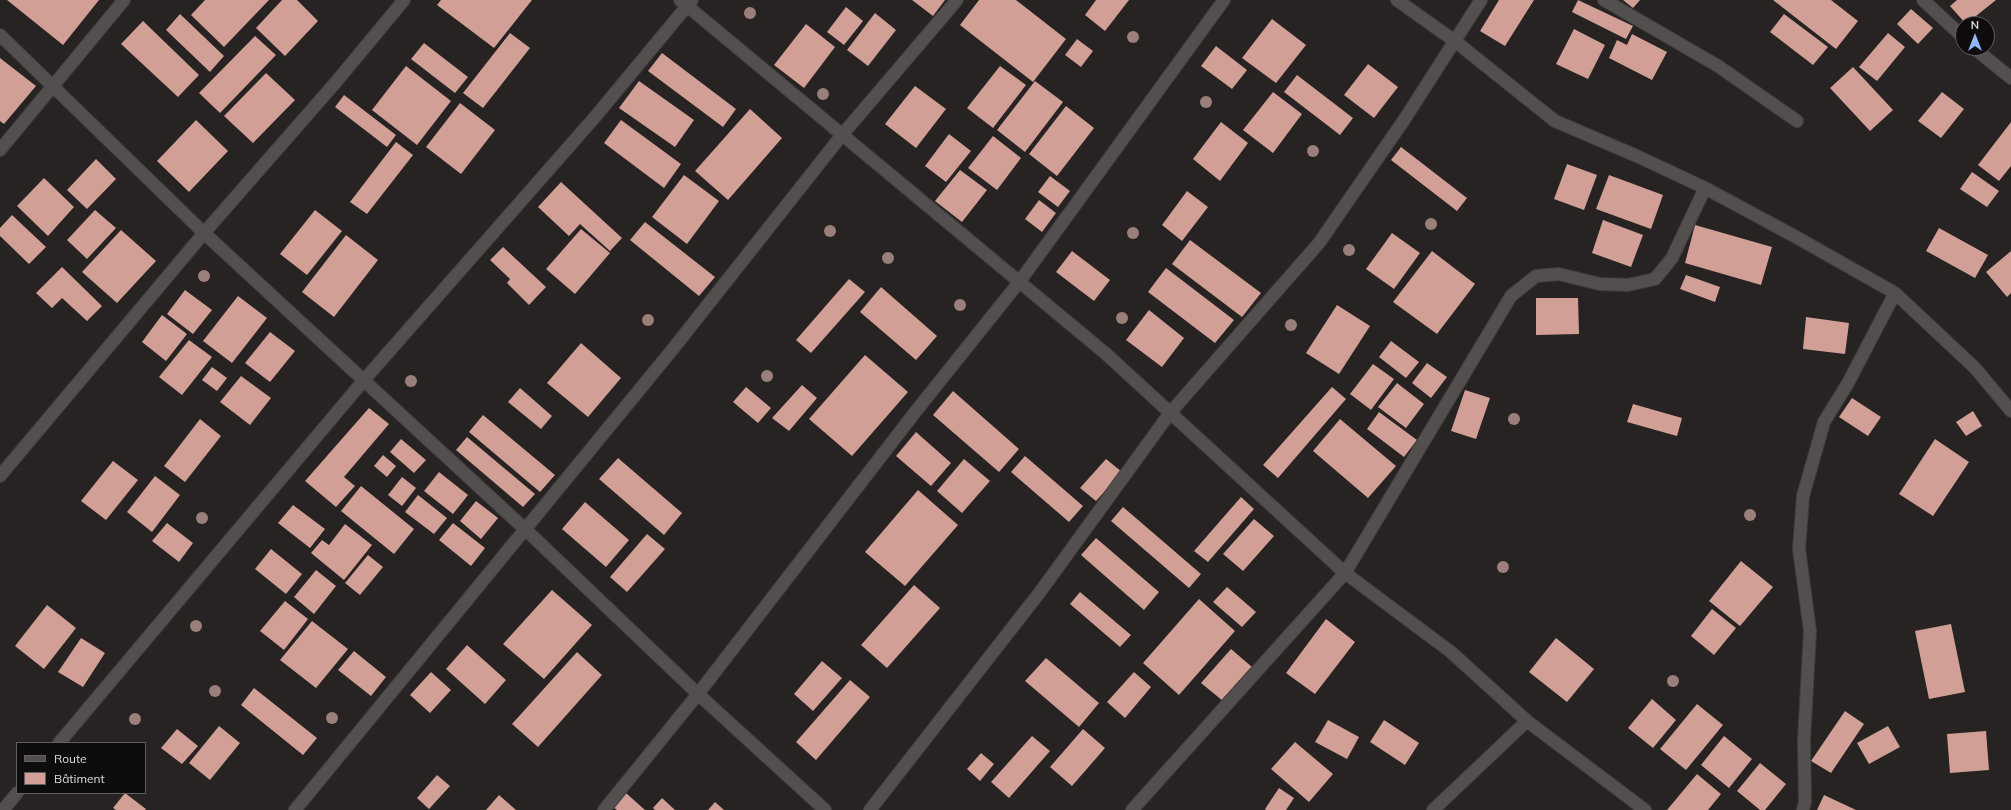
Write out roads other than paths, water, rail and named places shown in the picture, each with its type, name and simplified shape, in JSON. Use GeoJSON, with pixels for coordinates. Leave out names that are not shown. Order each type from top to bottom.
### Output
{"type":"FeatureCollection","features":[{"type":"Feature","properties":{"kind":"street"},"geometry":{"type":"LineString","coordinates":[[0,150],[124,0]]}},
{"type":"Feature","properties":{"kind":"street"},"geometry":{"type":"LineString","coordinates":[[0,476],[204,233],[336,82],[404,0]]}},
{"type":"Feature","properties":{"kind":"street"},"geometry":{"type":"LineString","coordinates":[[295,810],[672,350],[842,135],[957,0]]}},
{"type":"Feature","properties":{"kind":"street"},"geometry":{"type":"LineString","coordinates":[[604,810],[698,694],[916,411],[1020,281],[1224,0]]}},
{"type":"Feature","properties":{"kind":"street"},"geometry":{"type":"LineString","coordinates":[[1397,0],[1456,42],[1555,121],[1639,157],[1705,188],[1895,293],[1975,368],[2011,411]]}},
{"type":"Feature","properties":{"kind":"street"},"geometry":{"type":"LineString","coordinates":[[870,810],[1040,592],[1170,414],[1319,243],[1456,42],[1481,0]]}},
{"type":"Feature","properties":{"kind":"street"},"geometry":{"type":"LineString","coordinates":[[1604,0],[1718,66],[1797,121]]}},
{"type":"Feature","properties":{"kind":"street"},"geometry":{"type":"LineString","coordinates":[[1923,0],[1955,30]]}},
{"type":"Feature","properties":{"kind":"street"},"geometry":{"type":"LineString","coordinates":[[60,742],[364,380],[596,117],[687,2],[842,135],[1105,352],[1170,414],[1345,572],[1451,652],[1527,721],[1645,810]]}},
{"type":"Feature","properties":{"kind":"street"},"geometry":{"type":"LineString","coordinates":[[0,35],[54,85],[204,233],[526,530],[698,694],[825,810]]}},
{"type":"Feature","properties":{"kind":"street"},"geometry":{"type":"LineString","coordinates":[[1984,56],[2011,78]]}},
{"type":"Feature","properties":{"kind":"street"},"geometry":{"type":"LineString","coordinates":[[1132,810],[1345,572],[1511,296],[1536,276],[1559,274],[1600,284],[1628,285],[1655,279],[1672,258],[1705,188]]}},
{"type":"Feature","properties":{"kind":"street"},"geometry":{"type":"LineString","coordinates":[[1803,810],[1805,802],[1804,740],[1810,631],[1799,549],[1803,496],[1824,422],[1848,383],[1895,293]]}},
{"type":"Feature","properties":{"kind":"street"},"geometry":{"type":"LineString","coordinates":[[1433,810],[1527,721]]}},
{"type":"Feature","properties":{"kind":"street"},"geometry":{"type":"LineString","coordinates":[[3,810],[16,794]]}}]}
